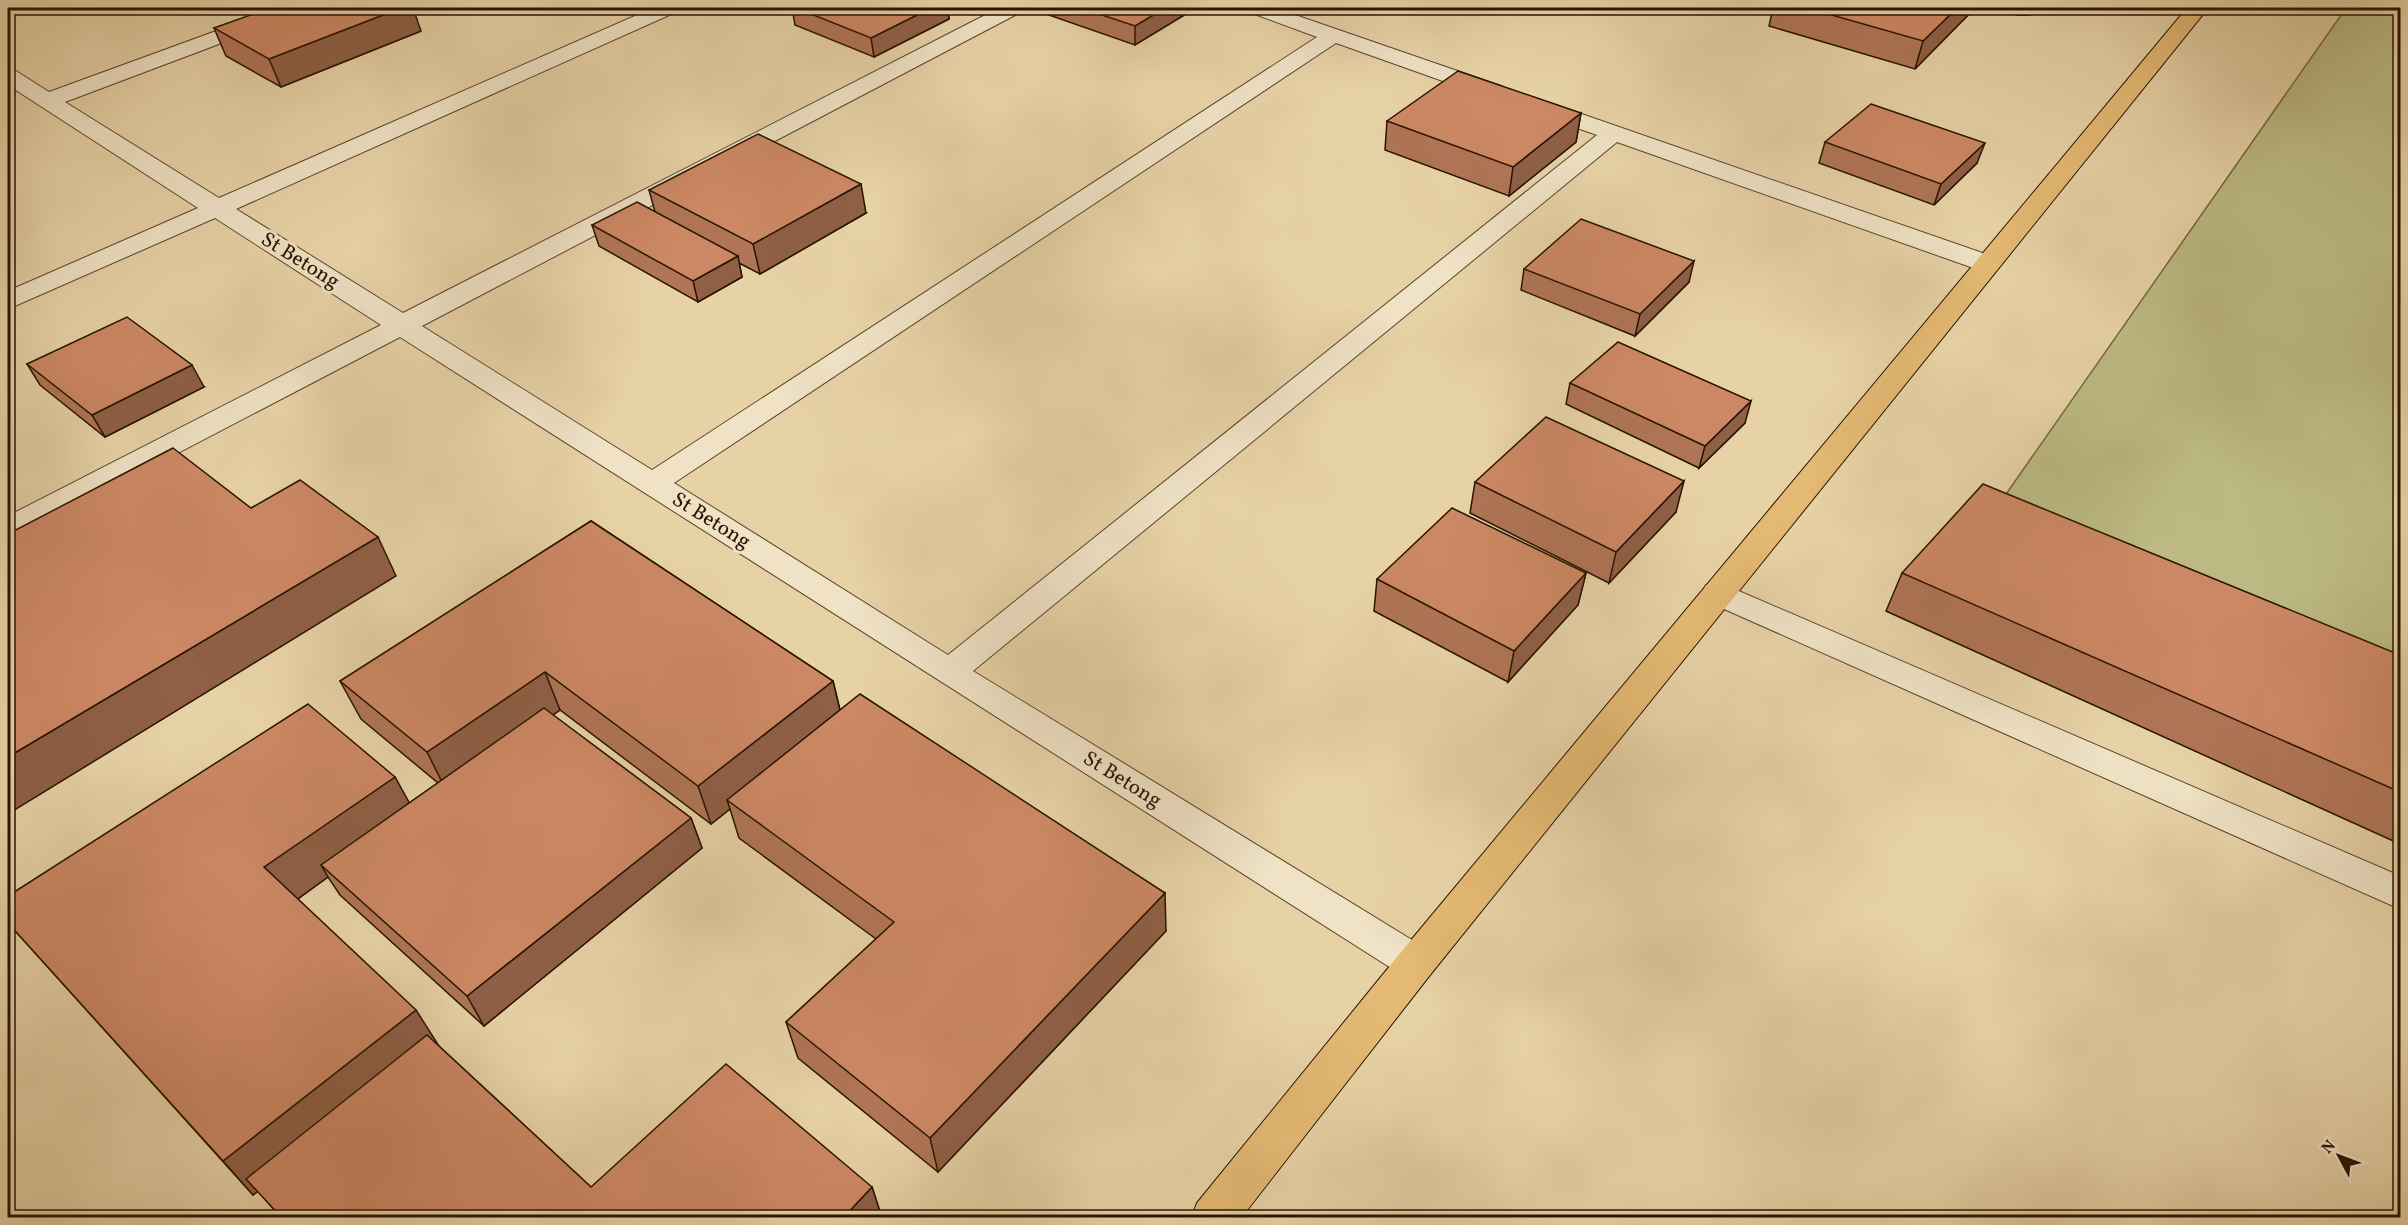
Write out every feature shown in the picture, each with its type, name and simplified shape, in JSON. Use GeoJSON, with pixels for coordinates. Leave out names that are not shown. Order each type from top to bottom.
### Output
{"type":"FeatureCollection","features":[{"type":"Feature","properties":{"kind":"main road"},"geometry":{"type":"LineString","coordinates":[[1213,1218],[1416,963],[1718,592],[2198,8]]}},
{"type":"Feature","properties":{"kind":"street"},"geometry":{"type":"LineString","coordinates":[[46,101],[297,8]]}},
{"type":"Feature","properties":{"kind":"street"},"geometry":{"type":"LineString","coordinates":[[8,301],[669,8]]}},
{"type":"Feature","properties":{"kind":"street"},"geometry":{"type":"LineString","coordinates":[[8,529],[1014,8]]}},
{"type":"Feature","properties":{"kind":"street"},"geometry":{"type":"LineString","coordinates":[[1256,8],[1988,264]]}},
{"type":"Feature","properties":{"kind":"street"},"geometry":{"type":"LineString","coordinates":[[652,484],[1334,35]]}},
{"type":"Feature","properties":{"kind":"street","name":"St Betong"},"geometry":{"type":"LineString","coordinates":[[8,76],[950,672],[1416,963]]}},
{"type":"Feature","properties":{"kind":"street"},"geometry":{"type":"LineString","coordinates":[[950,672],[1614,133]]}},
{"type":"Feature","properties":{"kind":"street"},"geometry":{"type":"LineString","coordinates":[[1718,592],[2400,893]]}},
{"type":"Feature","properties":{"kind":"shaded area"},"geometry":{"type":"Polygon","coordinates":[[[2346,8],[2400,8],[2400,663],[2004,497],[2346,8]]]}},
{"type":"Feature","properties":{"kind":"building"},"geometry":{"type":"Polygon","coordinates":[[[270,8],[401,8],[269,59],[214,28],[270,8]]]}},
{"type":"Feature","properties":{"kind":"building"},"geometry":{"type":"Polygon","coordinates":[[[796,8],[931,8],[871,38],[796,8]]]}},
{"type":"Feature","properties":{"kind":"building"},"geometry":{"type":"Polygon","coordinates":[[[1081,8],[1165,8],[1135,26],[1081,8]]]}},
{"type":"Feature","properties":{"kind":"building"},"geometry":{"type":"Polygon","coordinates":[[[1807,8],[1957,8],[1923,41],[1807,8]]]}},
{"type":"Feature","properties":{"kind":"building"},"geometry":{"type":"Polygon","coordinates":[[[1458,71],[1581,113],[1513,167],[1387,121],[1458,71]]]}},
{"type":"Feature","properties":{"kind":"building"},"geometry":{"type":"Polygon","coordinates":[[[1871,104],[1985,143],[1941,184],[1825,142],[1871,104]]]}},
{"type":"Feature","properties":{"kind":"building"},"geometry":{"type":"Polygon","coordinates":[[[758,134],[861,184],[753,244],[649,190],[758,134]]]}},
{"type":"Feature","properties":{"kind":"building"},"geometry":{"type":"Polygon","coordinates":[[[637,202],[738,256],[693,281],[592,225],[637,202]]]}},
{"type":"Feature","properties":{"kind":"building"},"geometry":{"type":"Polygon","coordinates":[[[1581,219],[1694,261],[1640,314],[1524,269],[1581,219]]]}},
{"type":"Feature","properties":{"kind":"building"},"geometry":{"type":"Polygon","coordinates":[[[127,317],[192,365],[92,415],[27,364],[127,317]]]}},
{"type":"Feature","properties":{"kind":"building"},"geometry":{"type":"Polygon","coordinates":[[[1618,342],[1751,401],[1705,446],[1570,383],[1618,342]]]}},
{"type":"Feature","properties":{"kind":"building"},"geometry":{"type":"Polygon","coordinates":[[[1546,417],[1684,481],[1616,552],[1475,482],[1546,417]]]}},
{"type":"Feature","properties":{"kind":"building"},"geometry":{"type":"Polygon","coordinates":[[[173,448],[251,508],[300,480],[378,537],[8,757],[8,534],[173,448]]]}},
{"type":"Feature","properties":{"kind":"building"},"geometry":{"type":"Polygon","coordinates":[[[1983,484],[2400,655],[2400,792],[1902,573],[1983,484]]]}},
{"type":"Feature","properties":{"kind":"building"},"geometry":{"type":"Polygon","coordinates":[[[1452,508],[1586,573],[1514,651],[1377,579],[1452,508]]]}},
{"type":"Feature","properties":{"kind":"building"},"geometry":{"type":"Polygon","coordinates":[[[591,521],[833,681],[698,786],[545,672],[427,752],[340,681],[591,521]]]}},
{"type":"Feature","properties":{"kind":"building"},"geometry":{"type":"Polygon","coordinates":[[[860,694],[1165,893],[930,1138],[786,1022],[894,922],[727,800],[860,694]]]}},
{"type":"Feature","properties":{"kind":"building"},"geometry":{"type":"Polygon","coordinates":[[[308,704],[395,777],[264,867],[416,1010],[223,1161],[8,923],[8,896],[308,704]]]}},
{"type":"Feature","properties":{"kind":"building"},"geometry":{"type":"Polygon","coordinates":[[[544,708],[691,818],[467,996],[321,865],[544,708]]]}},
{"type":"Feature","properties":{"kind":"building"},"geometry":{"type":"Polygon","coordinates":[[[427,1035],[591,1187],[726,1064],[872,1187],[843,1218],[282,1218],[246,1179],[427,1035]]]}}]}
